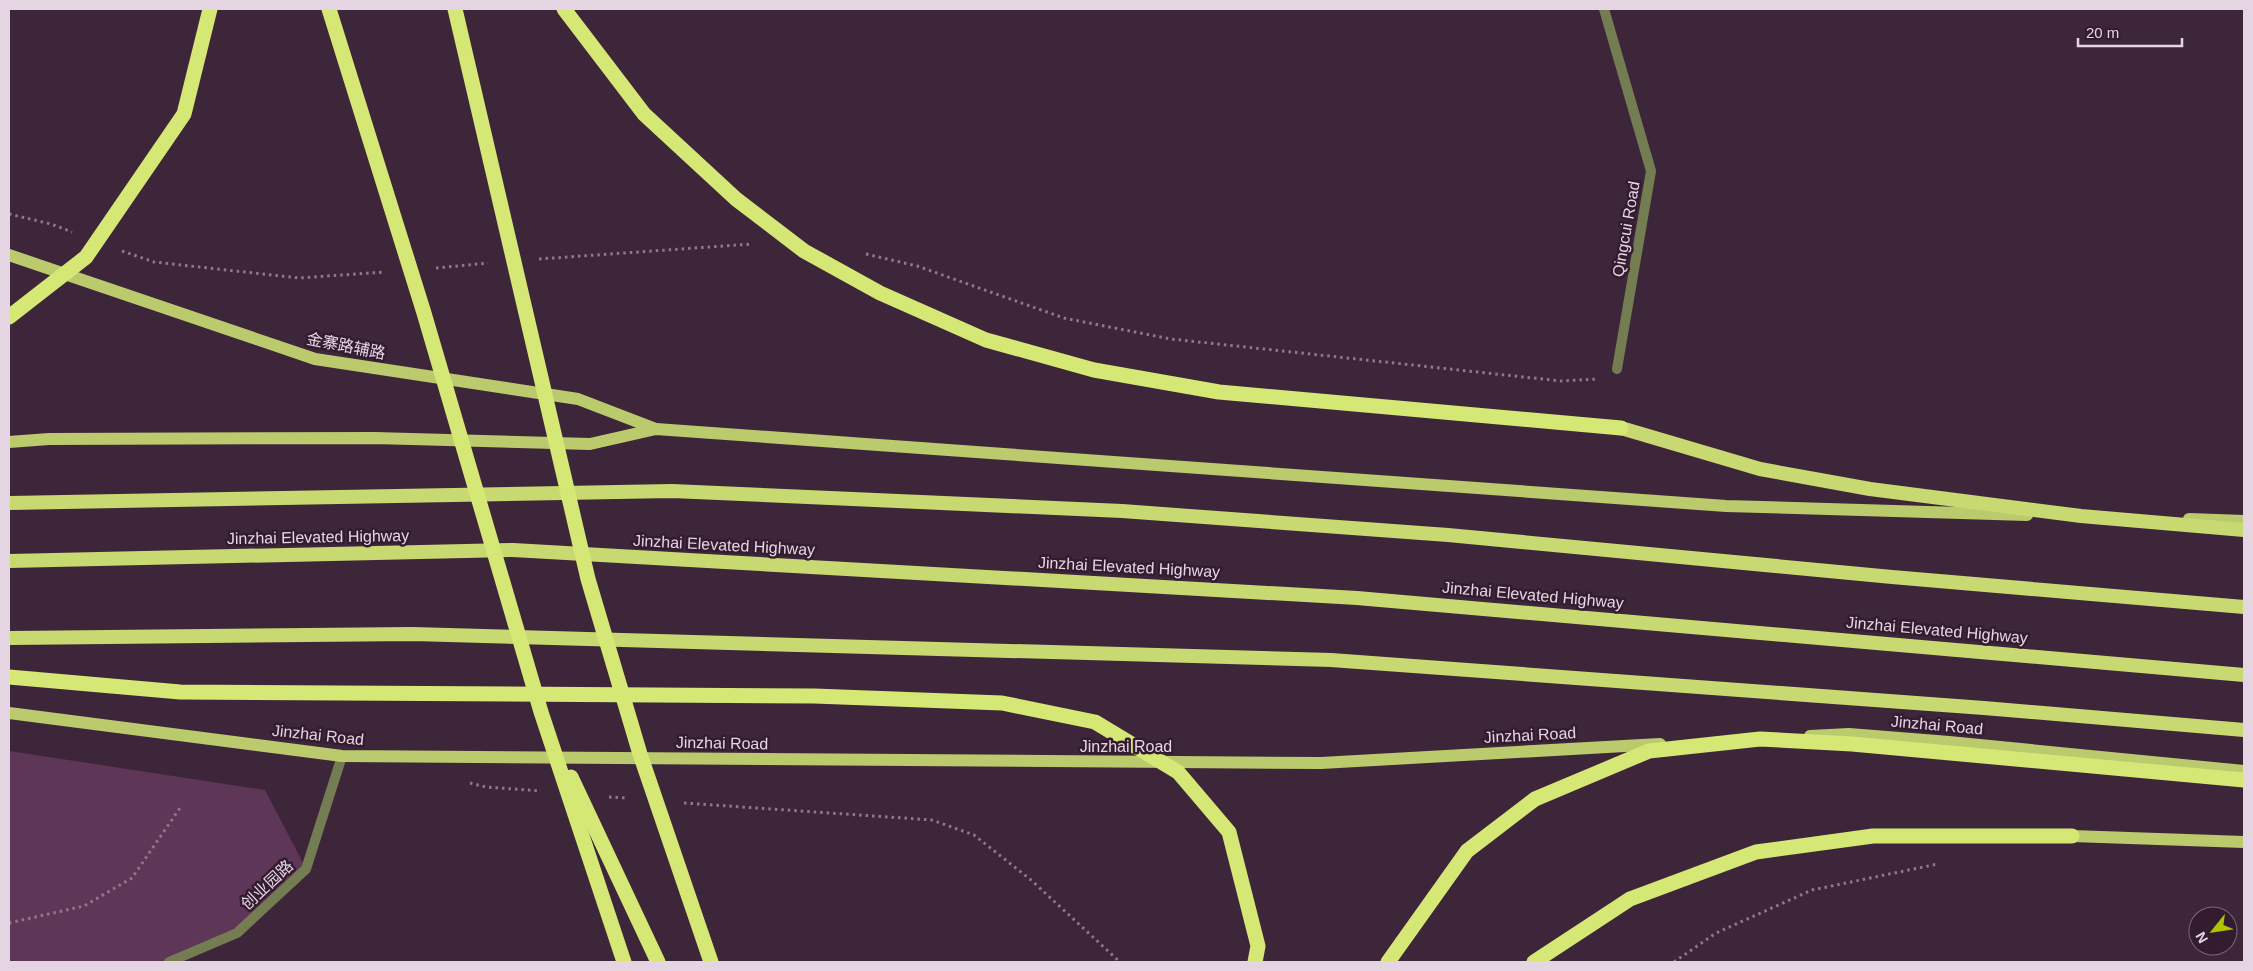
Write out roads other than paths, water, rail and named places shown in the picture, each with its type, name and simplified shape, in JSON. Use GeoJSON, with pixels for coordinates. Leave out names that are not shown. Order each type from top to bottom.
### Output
{"type":"FeatureCollection","features":[{"type":"Feature","properties":{"kind":"highway"},"geometry":{"type":"LineString","coordinates":[[9,317],[86,257],[184,114],[210,9]]}},
{"type":"Feature","properties":{"kind":"highway"},"geometry":{"type":"LineString","coordinates":[[329,9],[424,313],[541,712],[624,962]]}},
{"type":"Feature","properties":{"kind":"highway"},"geometry":{"type":"LineString","coordinates":[[455,9],[588,579],[640,754],[711,962]]}},
{"type":"Feature","properties":{"kind":"highway"},"geometry":{"type":"LineString","coordinates":[[564,9],[644,114],[736,200],[804,250],[855,279],[880,293],[986,340],[1094,370],[1219,392],[1621,428],[1760,468],[1870,488],[2081,516],[2244,530]]}},
{"type":"Feature","properties":{"kind":"highway"},"geometry":{"type":"LineString","coordinates":[[9,503],[672,491],[1122,511],[1448,535],[1882,576],[2244,606]]}},
{"type":"Feature","properties":{"kind":"highway","name":"Jinzhai Elevated Highway"},"geometry":{"type":"LineString","coordinates":[[9,561],[513,550],[1357,598],[2244,675]]}},
{"type":"Feature","properties":{"kind":"highway"},"geometry":{"type":"LineString","coordinates":[[9,638],[413,634],[1331,660],[1984,708],[2244,730]]}},
{"type":"Feature","properties":{"kind":"highway"},"geometry":{"type":"LineString","coordinates":[[9,677],[180,692],[814,696],[1002,703],[1095,722],[1178,772],[1229,832],[1258,946],[1254,962]]}},
{"type":"Feature","properties":{"kind":"highway"},"geometry":{"type":"LineString","coordinates":[[541,712],[658,962]]}},
{"type":"Feature","properties":{"kind":"highway"},"geometry":{"type":"LineString","coordinates":[[1388,962],[1467,851],[1535,799],[1648,751],[1760,739],[1852,744],[2244,780]]}},
{"type":"Feature","properties":{"kind":"highway"},"geometry":{"type":"LineString","coordinates":[[1534,962],[1630,899],[1756,852],[1873,836],[2072,836]]}},
{"type":"Feature","properties":{"kind":"main road","name":"金寨路辅路"},"geometry":{"type":"LineString","coordinates":[[9,255],[314,359],[578,399],[656,429]]}},
{"type":"Feature","properties":{"kind":"main road"},"geometry":{"type":"LineString","coordinates":[[9,442],[49,439],[375,438],[590,444],[656,429],[1726,506],[2244,521]]}},
{"type":"Feature","properties":{"kind":"main road","name":"Jinzhai Road"},"geometry":{"type":"LineString","coordinates":[[9,713],[342,756],[1321,763],[1849,734],[1959,743],[2244,772]]}},
{"type":"Feature","properties":{"kind":"main road"},"geometry":{"type":"LineString","coordinates":[[2072,836],[2244,842]]}},
{"type":"Feature","properties":{"kind":"street","name":"Qingcui Road"},"geometry":{"type":"LineString","coordinates":[[1604,9],[1651,171],[1617,369]]}},
{"type":"Feature","properties":{"kind":"street","name":"创业园路"},"geometry":{"type":"LineString","coordinates":[[169,962],[238,933],[306,869],[342,756]]}}]}
